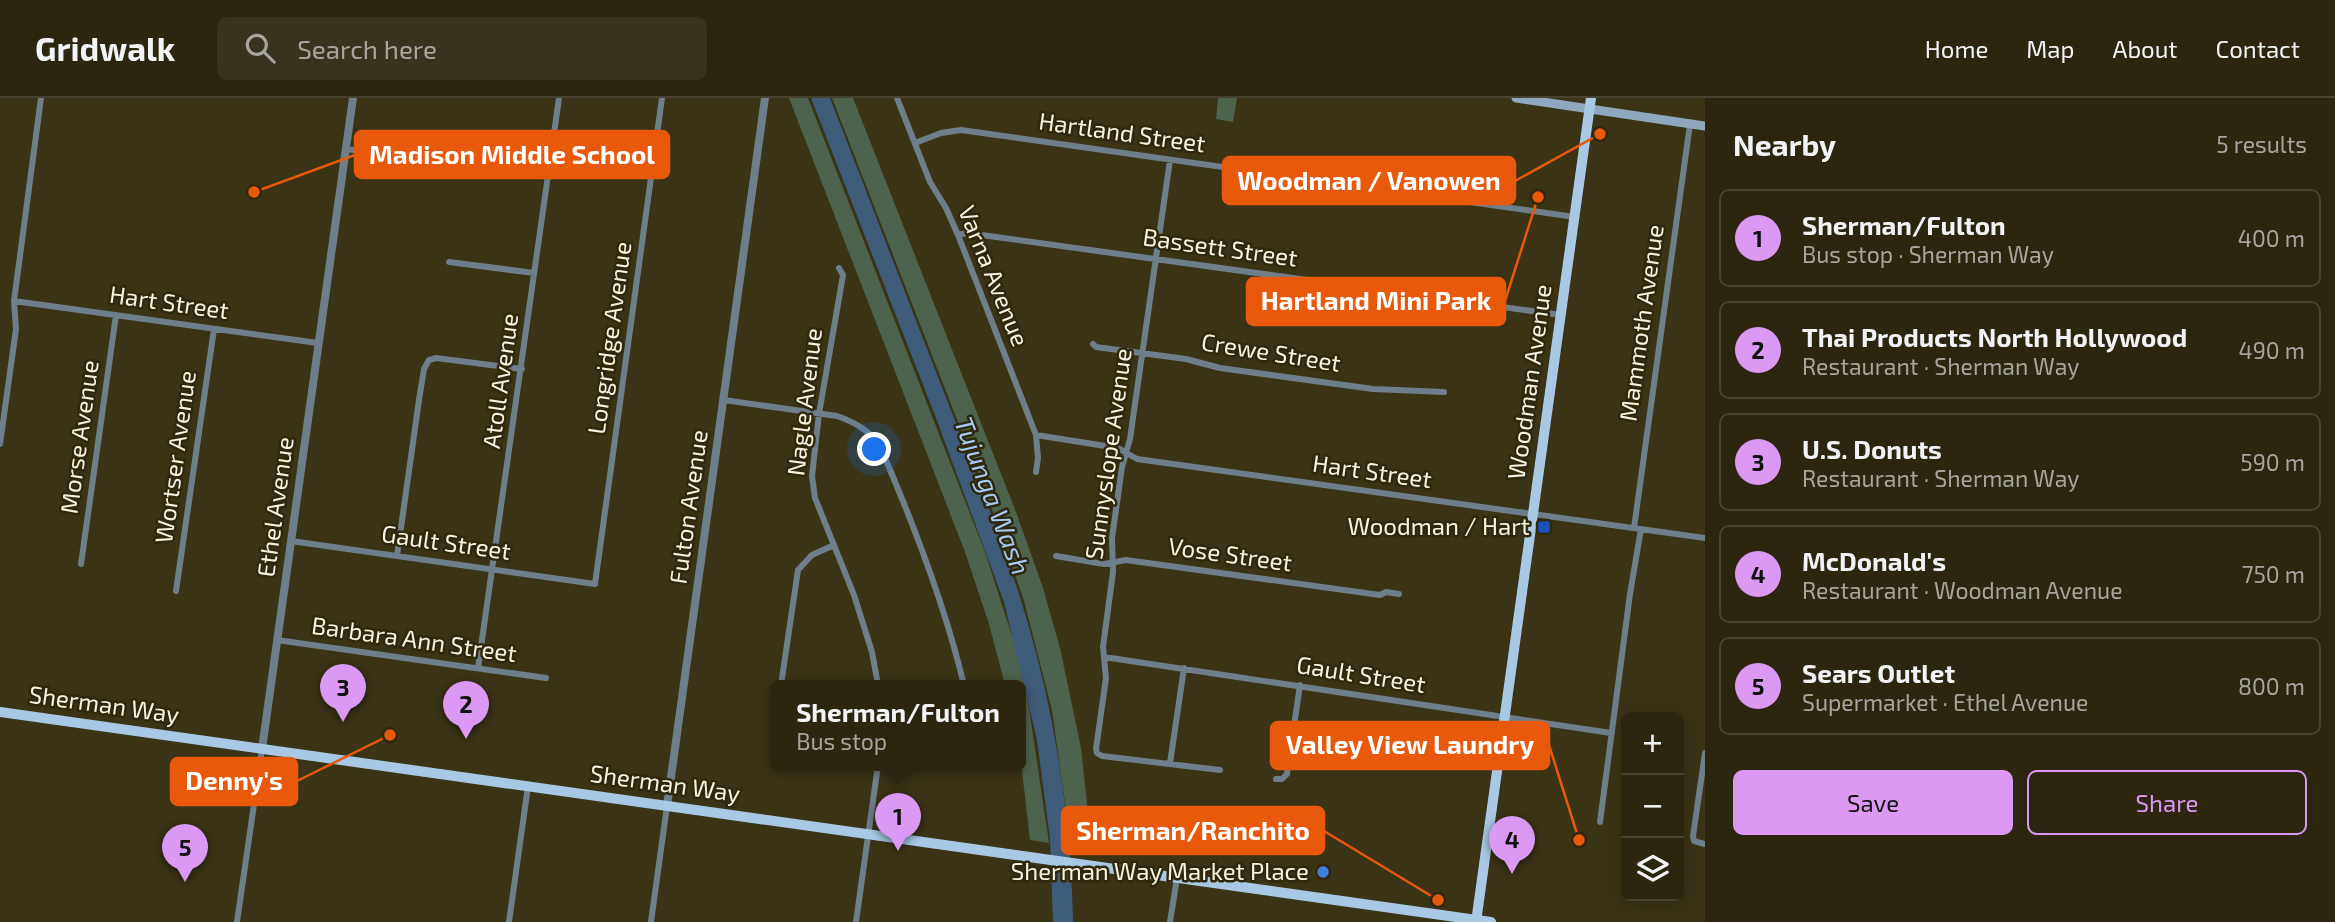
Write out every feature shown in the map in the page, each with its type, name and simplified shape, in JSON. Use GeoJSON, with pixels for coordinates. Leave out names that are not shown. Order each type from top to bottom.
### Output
{"type":"FeatureCollection","features":[{"type":"Feature","properties":{"kind":"main road"},"geometry":{"type":"LineString","coordinates":[[1516,98],[1590,104],[1705,126]]}},
{"type":"Feature","properties":{"kind":"main road","name":"Woodman Avenue"},"geometry":{"type":"LineString","coordinates":[[1476,921],[1590,104]]}},
{"type":"Feature","properties":{"kind":"main road","name":"Sherman Way"},"geometry":{"type":"LineString","coordinates":[[0,712],[1490,922]]}},
{"type":"Feature","properties":{"kind":"street"},"geometry":{"type":"LineString","coordinates":[[0,444],[3,400],[16,329],[14,301],[41,98]]}},
{"type":"Feature","properties":{"kind":"street","name":"Ethel Avenue"},"geometry":{"type":"LineString","coordinates":[[237,922],[353,98]]}},
{"type":"Feature","properties":{"kind":"street","name":"Atoll Avenue"},"geometry":{"type":"LineString","coordinates":[[478,668],[559,98]]}},
{"type":"Feature","properties":{"kind":"street","name":"Longridge Avenue"},"geometry":{"type":"LineString","coordinates":[[595,584],[662,98]]}},
{"type":"Feature","properties":{"kind":"street","name":"Fulton Avenue"},"geometry":{"type":"LineString","coordinates":[[651,922],[765,98]]}},
{"type":"Feature","properties":{"kind":"street","name":"Varna Avenue"},"geometry":{"type":"LineString","coordinates":[[897,98],[930,182],[958,235],[1036,435],[1038,458],[1035,472]]}},
{"type":"Feature","properties":{"kind":"street","name":"Mammoth Avenue"},"geometry":{"type":"LineString","coordinates":[[1600,822],[1690,124]]}},
{"type":"Feature","properties":{"kind":"street","name":"Hartland Street"},"geometry":{"type":"LineString","coordinates":[[915,144],[961,130],[1575,216]]}},
{"type":"Feature","properties":{"kind":"street"},"geometry":{"type":"LineString","coordinates":[[346,149],[549,174]]}},
{"type":"Feature","properties":{"kind":"street","name":"Sunnyslope Avenue"},"geometry":{"type":"LineString","coordinates":[[1170,160],[1112,538],[1113,562],[1103,647],[1105,678],[1097,752],[1115,758],[1170,763]]}},
{"type":"Feature","properties":{"kind":"street","name":"Bassett Street"},"geometry":{"type":"LineString","coordinates":[[958,235],[967,233],[1560,316]]}},
{"type":"Feature","properties":{"kind":"street"},"geometry":{"type":"LineString","coordinates":[[449,262],[534,273]]}},
{"type":"Feature","properties":{"kind":"street","name":"Nagle Avenue"},"geometry":{"type":"LineString","coordinates":[[834,545],[813,486],[811,468],[843,275],[839,268]]}},
{"type":"Feature","properties":{"kind":"street","name":"Hart Street"},"geometry":{"type":"LineString","coordinates":[[14,301],[318,343]]}},
{"type":"Feature","properties":{"kind":"street","name":"Morse Avenue"},"geometry":{"type":"LineString","coordinates":[[81,564],[116,316]]}},
{"type":"Feature","properties":{"kind":"street","name":"Wortser Avenue"},"geometry":{"type":"LineString","coordinates":[[176,591],[214,329]]}},
{"type":"Feature","properties":{"kind":"street","name":"Crewe Street"},"geometry":{"type":"LineString","coordinates":[[1093,344],[1096,347],[1186,359],[1220,368],[1373,389],[1444,392]]}},
{"type":"Feature","properties":{"kind":"street"},"geometry":{"type":"LineString","coordinates":[[397,556],[424,369],[429,360],[436,358],[522,369]]}},
{"type":"Feature","properties":{"kind":"street"},"geometry":{"type":"LineString","coordinates":[[724,400],[851,421],[872,435],[879,444],[934,585],[962,680]]}},
{"type":"Feature","properties":{"kind":"street","name":"Hart Street"},"geometry":{"type":"LineString","coordinates":[[1036,435],[1118,448],[1137,458],[1705,538]]}},
{"type":"Feature","properties":{"kind":"street","name":"Gault Street"},"geometry":{"type":"LineString","coordinates":[[291,541],[595,584]]}},
{"type":"Feature","properties":{"kind":"street"},"geometry":{"type":"LineString","coordinates":[[782,680],[798,570],[812,555],[834,545],[854,595],[872,652],[877,680]]}},
{"type":"Feature","properties":{"kind":"street","name":"Vose Street"},"geometry":{"type":"LineString","coordinates":[[1056,556],[1104,564],[1126,560],[1380,594],[1399,594]]}},
{"type":"Feature","properties":{"kind":"street","name":"Barbara Ann Street"},"geometry":{"type":"LineString","coordinates":[[277,640],[546,678]]}},
{"type":"Feature","properties":{"kind":"street","name":"Gault Street"},"geometry":{"type":"LineString","coordinates":[[1104,657],[1611,733]]}},
{"type":"Feature","properties":{"kind":"street"},"geometry":{"type":"LineString","coordinates":[[1184,668],[1170,763],[1220,770]]}},
{"type":"Feature","properties":{"kind":"street"},"geometry":{"type":"LineString","coordinates":[[1276,779],[1285,778],[1300,685]]}},
{"type":"Feature","properties":{"kind":"street"},"geometry":{"type":"LineString","coordinates":[[1705,753],[1693,841],[1705,844]]}},
{"type":"Feature","properties":{"kind":"street"},"geometry":{"type":"LineString","coordinates":[[856,922],[877,771]]}},
{"type":"Feature","properties":{"kind":"street"},"geometry":{"type":"LineString","coordinates":[[509,922],[528,786]]}},
{"type":"Feature","properties":{"kind":"street"},"geometry":{"type":"LineString","coordinates":[[1170,922],[1177,878]]}},
{"type":"Feature","properties":{"kind":"green space"},"geometry":{"type":"Polygon","coordinates":[[[789,98],[808,98],[985,552],[1015,645],[1023,680],[1004,680],[989,624],[965,552],[789,98]]]}},
{"type":"Feature","properties":{"kind":"green space"},"geometry":{"type":"Polygon","coordinates":[[[832,98],[853,98],[1016,512],[1043,588],[1060,648],[1081,748],[1092,849],[1071,846],[1052,710],[1024,601],[998,525],[832,98]]]}},
{"type":"Feature","properties":{"kind":"green space"},"geometry":{"type":"Polygon","coordinates":[[[1218,98],[1237,98],[1233,122],[1216,119],[1218,98]]]}},
{"type":"Feature","properties":{"kind":"green space"},"geometry":{"type":"Polygon","coordinates":[[[1026,694],[1049,843],[1030,840],[1022,771],[1026,771],[1026,694]]]}},
{"type":"Feature","properties":{"kind":"water"},"geometry":{"type":"Polygon","coordinates":[[[811,98],[830,98],[984,496],[1022,604],[1043,682],[1059,761],[1069,842],[1073,922],[1053,922],[1050,839],[1026,680],[1023,680],[1004,602],[936,418],[811,98]]]}},
{"type":"Feature","properties":{"kind":"place","name":"Woodman / Vanowen"},"geometry":{"type":"Point","coordinates":[1600,134]}},
{"type":"Feature","properties":{"kind":"place","name":"Madison Middle School"},"geometry":{"type":"Point","coordinates":[254,192]}},
{"type":"Feature","properties":{"kind":"place","name":"Hartland Mini Park"},"geometry":{"type":"Point","coordinates":[1538,197]}},
{"type":"Feature","properties":{"kind":"place","name":"Woodman / Hart"},"geometry":{"type":"Point","coordinates":[1544,527]}},
{"type":"Feature","properties":{"kind":"place","name":"U.S. Donuts"},"geometry":{"type":"Point","coordinates":[343,722]}},
{"type":"Feature","properties":{"kind":"place","name":"Denny's"},"geometry":{"type":"Point","coordinates":[390,735]}},
{"type":"Feature","properties":{"kind":"place","name":"Thai Products North Hollywood"},"geometry":{"type":"Point","coordinates":[466,739]}},
{"type":"Feature","properties":{"kind":"place","name":"Valley View Laundry"},"geometry":{"type":"Point","coordinates":[1579,840]}},
{"type":"Feature","properties":{"kind":"place","name":"Sherman/Fulton"},"geometry":{"type":"Point","coordinates":[898,851]}},
{"type":"Feature","properties":{"kind":"place","name":"Sherman Way Market Place"},"geometry":{"type":"Point","coordinates":[1323,872]}},
{"type":"Feature","properties":{"kind":"place","name":"McDonald's"},"geometry":{"type":"Point","coordinates":[1512,874]}},
{"type":"Feature","properties":{"kind":"place","name":"Sears Outlet"},"geometry":{"type":"Point","coordinates":[185,882]}},
{"type":"Feature","properties":{"kind":"place","name":"Sherman/Ranchito"},"geometry":{"type":"Point","coordinates":[1438,900]}},
{"type":"Feature","properties":{"kind":"water label","name":"Tujunga Wash"},"geometry":{"type":"Point","coordinates":[992,496]}}]}
